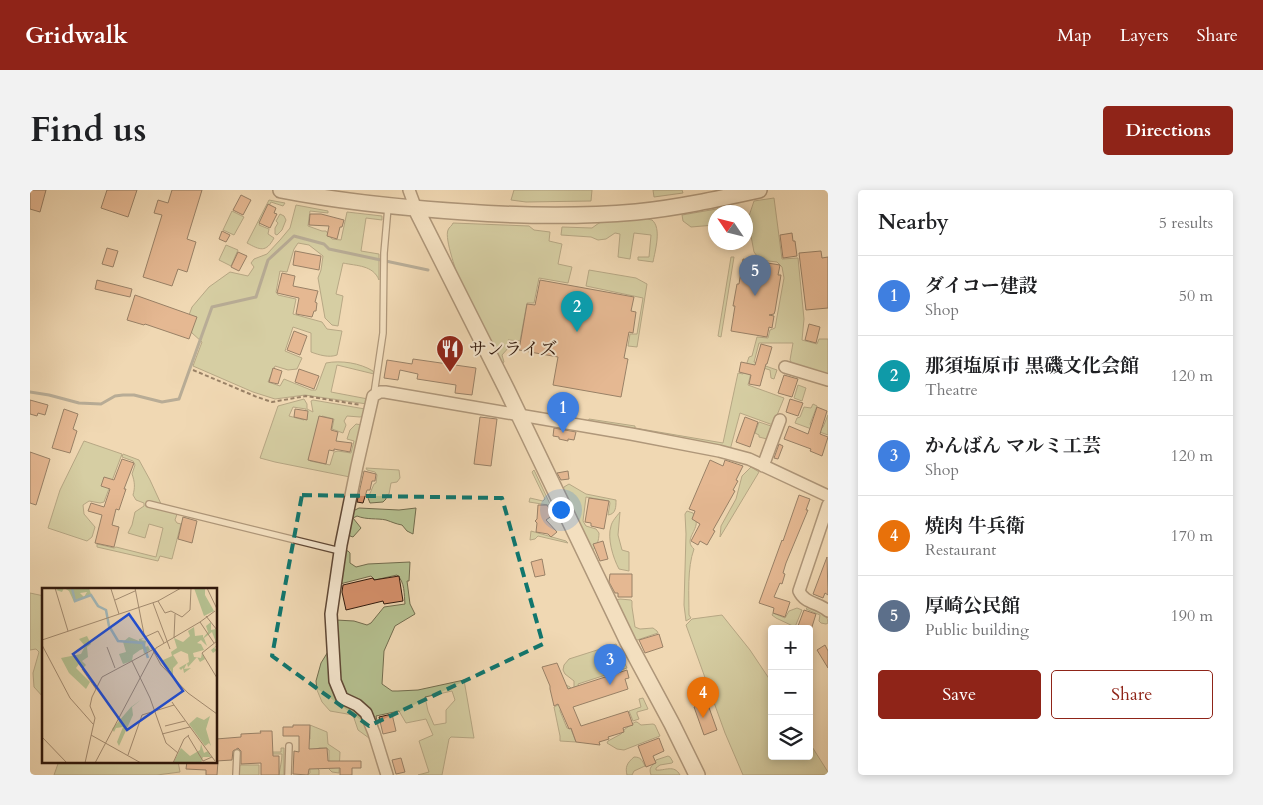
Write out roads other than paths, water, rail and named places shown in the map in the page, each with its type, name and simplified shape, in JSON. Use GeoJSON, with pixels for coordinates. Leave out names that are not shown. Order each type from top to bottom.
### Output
{"type":"FeatureCollection","features":[{"type":"Feature","properties":{"kind":"street"},"geometry":{"type":"LineString","coordinates":[[281,190],[312,196],[416,209],[510,215],[577,216],[683,206],[726,194],[759,190]]}},
{"type":"Feature","properties":{"kind":"street"},"geometry":{"type":"LineString","coordinates":[[409,190],[416,209],[473,321],[628,642],[697,775]]}},
{"type":"Feature","properties":{"kind":"street"},"geometry":{"type":"LineString","coordinates":[[785,367],[828,380]]}},
{"type":"Feature","properties":{"kind":"street"},"geometry":{"type":"LineString","coordinates":[[387,775],[366,713],[357,705],[342,698],[336,681],[331,614],[340,550],[357,466],[372,402],[380,392],[518,414],[719,451],[749,459],[828,496]]}},
{"type":"Feature","properties":{"kind":"street"},"geometry":{"type":"LineString","coordinates":[[762,466],[780,420]]}},
{"type":"Feature","properties":{"kind":"street"},"geometry":{"type":"LineString","coordinates":[[828,506],[799,591],[805,600],[828,611]]}},
{"type":"Feature","properties":{"kind":"lane"},"geometry":{"type":"LineString","coordinates":[[372,402],[383,334],[384,254],[388,206]]}},
{"type":"Feature","properties":{"kind":"lane"},"geometry":{"type":"LineString","coordinates":[[149,504],[340,550]]}},
{"type":"Feature","properties":{"kind":"lane"},"geometry":{"type":"LineString","coordinates":[[288,775],[289,746]]}},
{"type":"Feature","properties":{"kind":"lane"},"geometry":{"type":"LineString","coordinates":[[236,775],[237,753]]}},
{"type":"Feature","properties":{"kind":"waterway"},"geometry":{"type":"LineString","coordinates":[[30,392],[79,403],[101,404],[115,396],[123,395],[134,395],[162,402],[179,399],[212,307],[256,297],[268,260],[294,236],[324,244],[329,249],[428,270]]}},
{"type":"Feature","properties":{"kind":"place","name":"厚崎公民館"},"geometry":{"type":"Point","coordinates":[755,296]}},
{"type":"Feature","properties":{"kind":"place","name":"那須塩原市 黒磯文化会館"},"geometry":{"type":"Point","coordinates":[577,332]}},
{"type":"Feature","properties":{"kind":"place","name":"サンライズ"},"geometry":{"type":"Point","coordinates":[450,373]}},
{"type":"Feature","properties":{"kind":"place","name":"ダイコー建設"},"geometry":{"type":"Point","coordinates":[563,433]}},
{"type":"Feature","properties":{"kind":"place","name":"かんばん マルミ工芸"},"geometry":{"type":"Point","coordinates":[610,685]}},
{"type":"Feature","properties":{"kind":"place","name":"焼肉 牛兵衛"},"geometry":{"type":"Point","coordinates":[703,718]}}]}
